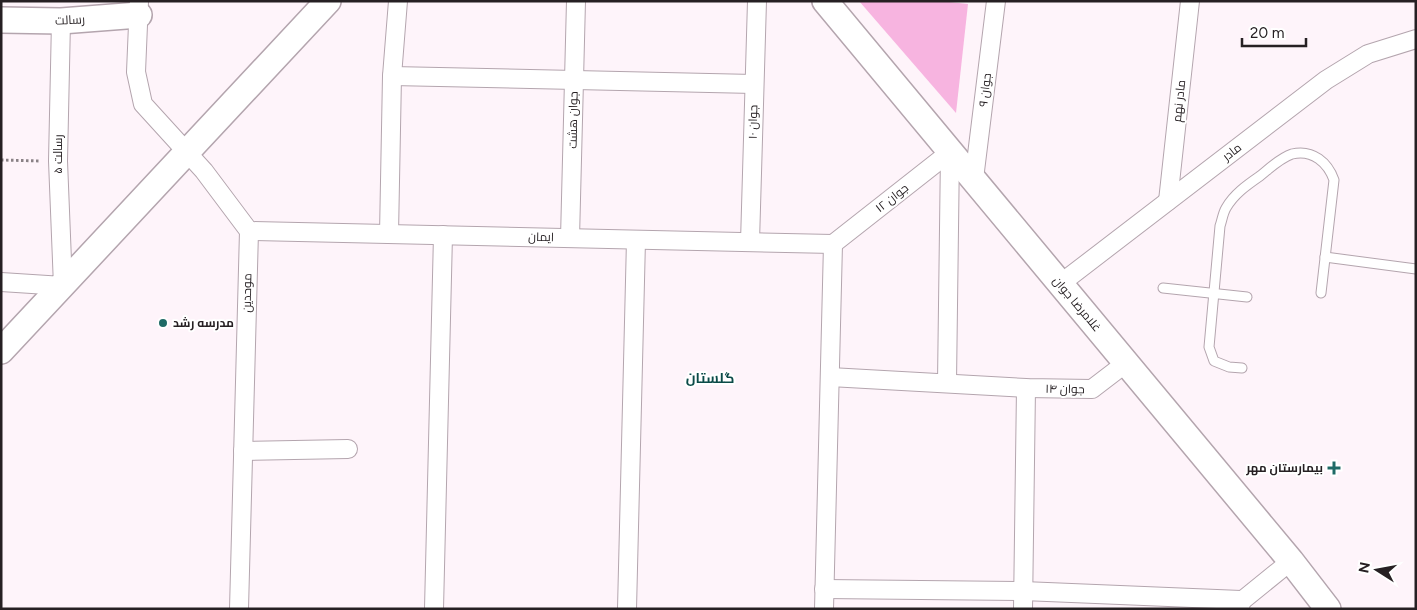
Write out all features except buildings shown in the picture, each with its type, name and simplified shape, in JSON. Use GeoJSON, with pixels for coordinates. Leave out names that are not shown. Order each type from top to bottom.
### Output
{"type":"FeatureCollection","features":[{"type":"Feature","properties":{"kind":"main road"},"geometry":{"type":"LineString","coordinates":[[1,351],[328,1]]}},
{"type":"Feature","properties":{"kind":"main road","name":"غلامرضا جوان"},"geometry":{"type":"LineString","coordinates":[[825,1],[1291,561],[1328,609]]}},
{"type":"Feature","properties":{"kind":"main road","name":"رسالت"},"geometry":{"type":"LineString","coordinates":[[1,20],[61,22],[139,8]]}},
{"type":"Feature","properties":{"kind":"street"},"geometry":{"type":"LineString","coordinates":[[389,234],[392,76],[398,1]]}},
{"type":"Feature","properties":{"kind":"street","name":"جوان هشت"},"geometry":{"type":"LineString","coordinates":[[570,238],[576,1]]}},
{"type":"Feature","properties":{"kind":"street","name":"جوان ۱۰"},"geometry":{"type":"LineString","coordinates":[[750,242],[756,1]]}},
{"type":"Feature","properties":{"kind":"street","name":"جوان ۹"},"geometry":{"type":"LineString","coordinates":[[974,179],[996,1]]}},
{"type":"Feature","properties":{"kind":"street","name":"مادر نهم"},"geometry":{"type":"LineString","coordinates":[[1168,201],[1190,1]]}},
{"type":"Feature","properties":{"kind":"street"},"geometry":{"type":"LineString","coordinates":[[139,8],[136,72],[143,104],[204,171],[249,230]]}},
{"type":"Feature","properties":{"kind":"street","name":"رسالت ۵"},"geometry":{"type":"LineString","coordinates":[[61,22],[58,162],[62,286]]}},
{"type":"Feature","properties":{"kind":"street","name":"مادر"},"geometry":{"type":"LineString","coordinates":[[1060,284],[1326,80],[1368,54],[1416,39]]}},
{"type":"Feature","properties":{"kind":"street"},"geometry":{"type":"LineString","coordinates":[[392,76],[754,84]]}},
{"type":"Feature","properties":{"kind":"street"},"geometry":{"type":"LineString","coordinates":[[947,382],[950,152]]}},
{"type":"Feature","properties":{"kind":"street","name":"جوان ۱۲"},"geometry":{"type":"LineString","coordinates":[[833,244],[950,152]]}},
{"type":"Feature","properties":{"kind":"street","name":"ایمان"},"geometry":{"type":"LineString","coordinates":[[249,230],[833,244]]}},
{"type":"Feature","properties":{"kind":"street","name":"موحدین"},"geometry":{"type":"LineString","coordinates":[[239,609],[249,230]]}},
{"type":"Feature","properties":{"kind":"street"},"geometry":{"type":"LineString","coordinates":[[434,609],[444,235]]}},
{"type":"Feature","properties":{"kind":"street"},"geometry":{"type":"LineString","coordinates":[[627,609],[636,240]]}},
{"type":"Feature","properties":{"kind":"street"},"geometry":{"type":"LineString","coordinates":[[824,609],[833,244]]}},
{"type":"Feature","properties":{"kind":"street"},"geometry":{"type":"LineString","coordinates":[[1,282],[62,286]]}},
{"type":"Feature","properties":{"kind":"street","name":"جوان ۱۴"},"geometry":{"type":"LineString","coordinates":[[830,377],[947,382],[1026,388],[1092,389],[1126,363]]}},
{"type":"Feature","properties":{"kind":"street"},"geometry":{"type":"LineString","coordinates":[[1023,609],[1026,388]]}},
{"type":"Feature","properties":{"kind":"street"},"geometry":{"type":"LineString","coordinates":[[243,451],[348,449]]}},
{"type":"Feature","properties":{"kind":"street"},"geometry":{"type":"LineString","coordinates":[[824,589],[1023,591],[1238,606],[1291,561]]}},
{"type":"Feature","properties":{"kind":"lane"},"geometry":{"type":"LineString","coordinates":[[1242,368],[1229,367],[1214,361],[1209,347],[1220,226],[1226,208],[1238,192],[1292,154],[1304,153],[1319,158],[1330,170],[1334,180],[1321,293]]}},
{"type":"Feature","properties":{"kind":"lane"},"geometry":{"type":"LineString","coordinates":[[1325,258],[1416,269]]}},
{"type":"Feature","properties":{"kind":"lane"},"geometry":{"type":"LineString","coordinates":[[1163,288],[1247,297]]}},
{"type":"Feature","properties":{"kind":"path"},"geometry":{"type":"LineString","coordinates":[[1,160],[58,162]]}},
{"type":"Feature","properties":{"kind":"shaded area"},"geometry":{"type":"Polygon","coordinates":[[[859,1],[940,1],[968,4],[956,113],[859,1]]]}},
{"type":"Feature","properties":{"kind":"place","name":"مدرسه رشد"},"geometry":{"type":"Point","coordinates":[163,323]}},
{"type":"Feature","properties":{"kind":"place","name":"بیمارستان مهر"},"geometry":{"type":"Point","coordinates":[1334,468]}},
{"type":"Feature","properties":{"kind":"district","name":"گلستان"},"geometry":{"type":"Point","coordinates":[710,378]}}]}
